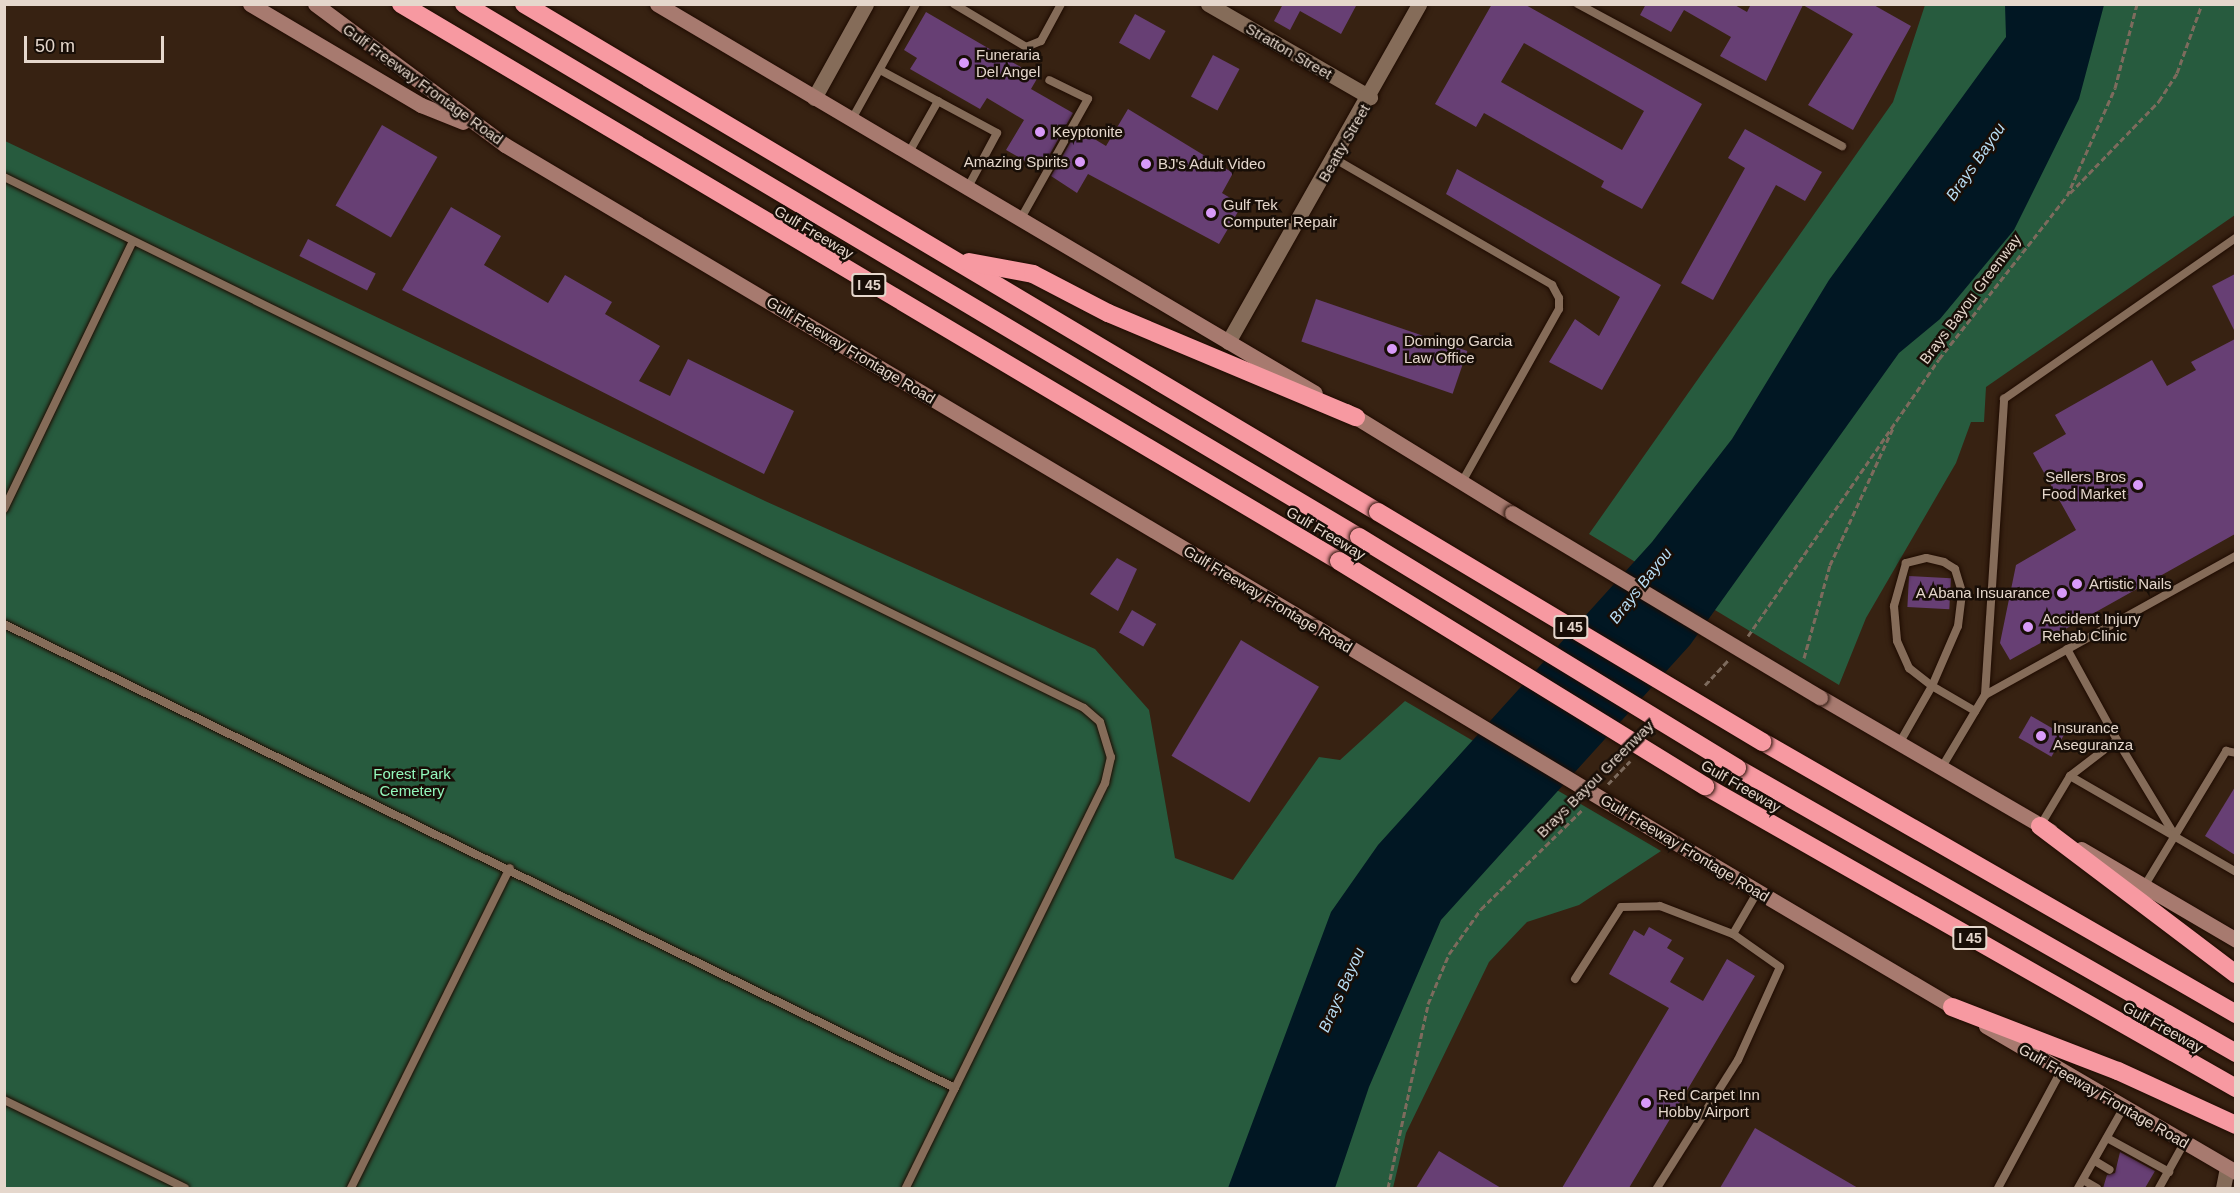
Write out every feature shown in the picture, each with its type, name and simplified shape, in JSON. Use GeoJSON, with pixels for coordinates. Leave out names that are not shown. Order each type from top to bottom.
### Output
{"type":"FeatureCollection","features":[{"type":"Feature","properties":{"kind":"highway","name":"Gulf Freeway"},"geometry":{"type":"LineString","coordinates":[[401,4],[1339,561],[1705,786],[2235,1088]]}},
{"type":"Feature","properties":{"kind":"highway","name":"Gulf Freeway"},"geometry":{"type":"LineString","coordinates":[[464,4],[1359,537],[1737,768],[2235,1053]]}},
{"type":"Feature","properties":{"kind":"highway","name":"I 45"},"geometry":{"type":"LineString","coordinates":[[525,4],[957,259],[1763,742],[2235,1014]]}},
{"type":"Feature","properties":{"kind":"highway"},"geometry":{"type":"LineString","coordinates":[[957,259],[1033,274],[1160,336],[1356,417]]}},
{"type":"Feature","properties":{"kind":"highway"},"geometry":{"type":"LineString","coordinates":[[2040,826],[2235,974]]}},
{"type":"Feature","properties":{"kind":"highway"},"geometry":{"type":"LineString","coordinates":[[1952,1006],[2118,1071],[2235,1125]]}},
{"type":"Feature","properties":{"kind":"main road"},"geometry":{"type":"LineString","coordinates":[[250,4],[422,105],[483,131]]}},
{"type":"Feature","properties":{"kind":"main road","name":"Gulf Freeway Frontage Road"},"geometry":{"type":"LineString","coordinates":[[315,4],[483,131],[1671,840],[2231,1170]]}},
{"type":"Feature","properties":{"kind":"main road"},"geometry":{"type":"LineString","coordinates":[[657,4],[1356,417],[1820,697],[2145,885],[2235,940]]}},
{"type":"Feature","properties":{"kind":"street"},"geometry":{"type":"LineString","coordinates":[[814,98],[866,4]]}},
{"type":"Feature","properties":{"kind":"street","name":"Stratton Street"},"geometry":{"type":"LineString","coordinates":[[1208,4],[1370,97]]}},
{"type":"Feature","properties":{"kind":"street","name":"Beatty Street"},"geometry":{"type":"LineString","coordinates":[[1228,342],[1335,159],[1419,4]]}},
{"type":"Feature","properties":{"kind":"street"},"geometry":{"type":"LineString","coordinates":[[2223,1188],[2231,1170]]}},
{"type":"Feature","properties":{"kind":"lane"},"geometry":{"type":"LineString","coordinates":[[851,120],[916,4]]}},
{"type":"Feature","properties":{"kind":"lane"},"geometry":{"type":"LineString","coordinates":[[957,5],[1026,47],[1041,41],[1061,4]]}},
{"type":"Feature","properties":{"kind":"lane"},"geometry":{"type":"LineString","coordinates":[[1578,4],[1842,146]]}},
{"type":"Feature","properties":{"kind":"lane"},"geometry":{"type":"LineString","coordinates":[[880,70],[997,133],[967,189]]}},
{"type":"Feature","properties":{"kind":"lane"},"geometry":{"type":"LineString","coordinates":[[1020,220],[1088,99],[1049,80]]}},
{"type":"Feature","properties":{"kind":"lane"},"geometry":{"type":"LineString","coordinates":[[908,154],[938,101]]}},
{"type":"Feature","properties":{"kind":"lane"},"geometry":{"type":"LineString","coordinates":[[1335,159],[1552,285],[1559,298],[1559,309],[1462,482]]}},
{"type":"Feature","properties":{"kind":"lane"},"geometry":{"type":"LineString","coordinates":[[4,177],[1084,708],[1100,722],[1111,757],[1105,783],[906,1188]]}},
{"type":"Feature","properties":{"kind":"lane"},"geometry":{"type":"LineString","coordinates":[[1942,767],[1985,695],[2004,399],[2235,238]]}},
{"type":"Feature","properties":{"kind":"lane"},"geometry":{"type":"LineString","coordinates":[[4,509],[133,241]]}},
{"type":"Feature","properties":{"kind":"lane"},"geometry":{"type":"LineString","coordinates":[[1985,695],[2235,556]]}},
{"type":"Feature","properties":{"kind":"lane"},"geometry":{"type":"LineString","coordinates":[[1900,742],[1932,686],[1958,626],[1962,592],[1955,568],[1926,558],[1905,563],[1894,606],[1897,641],[1909,668],[1932,686],[1975,711]]}},
{"type":"Feature","properties":{"kind":"lane"},"geometry":{"type":"LineString","coordinates":[[4,624],[510,868],[955,1088]]}},
{"type":"Feature","properties":{"kind":"lane"},"geometry":{"type":"LineString","coordinates":[[2067,649],[2117,740],[2175,836]]}},
{"type":"Feature","properties":{"kind":"lane"},"geometry":{"type":"LineString","coordinates":[[2040,826],[2070,776],[2117,740]]}},
{"type":"Feature","properties":{"kind":"lane"},"geometry":{"type":"LineString","coordinates":[[2145,885],[2226,751],[2235,753]]}},
{"type":"Feature","properties":{"kind":"lane"},"geometry":{"type":"LineString","coordinates":[[2070,776],[2235,873]]}},
{"type":"Feature","properties":{"kind":"lane"},"geometry":{"type":"LineString","coordinates":[[351,1188],[510,868]]}},
{"type":"Feature","properties":{"kind":"lane"},"geometry":{"type":"LineString","coordinates":[[1733,934],[1758,891]]}},
{"type":"Feature","properties":{"kind":"lane"},"geometry":{"type":"LineString","coordinates":[[1575,979],[1622,907],[1660,906],[1733,934],[1780,967],[1738,1060],[1658,1188]]}},
{"type":"Feature","properties":{"kind":"lane"},"geometry":{"type":"LineString","coordinates":[[1998,1188],[2061,1071]]}},
{"type":"Feature","properties":{"kind":"lane"},"geometry":{"type":"LineString","coordinates":[[4,1100],[184,1188]]}},
{"type":"Feature","properties":{"kind":"lane"},"geometry":{"type":"LineString","coordinates":[[2078,1188],[2124,1107]]}},
{"type":"Feature","properties":{"kind":"lane"},"geometry":{"type":"LineString","coordinates":[[2106,1138],[2169,1172]]}},
{"type":"Feature","properties":{"kind":"lane"},"geometry":{"type":"LineString","coordinates":[[2159,1188],[2184,1143]]}},
{"type":"Feature","properties":{"kind":"lane"},"geometry":{"type":"LineString","coordinates":[[2095,1161],[2110,1170]]}},
{"type":"Feature","properties":{"kind":"lane"},"geometry":{"type":"LineString","coordinates":[[2083,1180],[2097,1188]]}},
{"type":"Feature","properties":{"kind":"path","name":"Brays Bayou Greenway"},"geometry":{"type":"LineString","coordinates":[[2067,196],[2115,88],[2137,4]]}},
{"type":"Feature","properties":{"kind":"path","name":"Brays Bayou Greenway"},"geometry":{"type":"LineString","coordinates":[[1742,643],[1897,420],[2067,196],[2159,101],[2177,74],[2202,4]]}},
{"type":"Feature","properties":{"kind":"path","name":"Brays Bayou Greenway"},"geometry":{"type":"LineString","coordinates":[[1804,658],[1830,565],[1897,420]]}},
{"type":"Feature","properties":{"kind":"path"},"geometry":{"type":"LineString","coordinates":[[1696,694],[1735,652]]}},
{"type":"Feature","properties":{"kind":"path","name":"Brays Bayou Greenway"},"geometry":{"type":"LineString","coordinates":[[1605,786],[1638,753]]}},
{"type":"Feature","properties":{"kind":"path","name":"Brays Bayou Greenway"},"geometry":{"type":"LineString","coordinates":[[1388,1188],[1428,1004],[1449,954],[1481,909],[1589,803]]}},
{"type":"Feature","properties":{"kind":"green space"},"geometry":{"type":"Polygon","coordinates":[[[1925,5],[2235,5],[2235,215],[1986,387],[1984,422],[1971,422],[1956,463],[1866,618],[1839,685],[1589,534],[1893,102],[1925,5]]]}},
{"type":"Feature","properties":{"kind":"green space","name":"Forest Park Cemetery"},"geometry":{"type":"Polygon","coordinates":[[[5,141],[765,501],[1095,649],[1149,710],[1175,858],[1233,880],[1319,757],[1340,760],[1405,701],[1661,851],[1579,905],[1527,922],[1489,962],[1406,1133],[1393,1188],[5,1188],[5,141]]]}},
{"type":"Feature","properties":{"kind":"water","name":"Brays Bayou"},"geometry":{"type":"Polygon","coordinates":[[[2005,5],[2104,5],[2079,99],[2014,230],[1940,319],[1899,353],[1690,645],[1441,920],[1369,1087],[1335,1188],[1228,1188],[1331,912],[1378,845],[1652,542],[1732,439],[1829,280],[2006,37],[2005,5]]]}},
{"type":"Feature","properties":{"kind":"building"},"geometry":{"type":"Polygon","coordinates":[[[1283,4],[1357,4],[1341,34],[1300,11],[1290,30],[1274,21],[1283,4]]]}},
{"type":"Feature","properties":{"kind":"building"},"geometry":{"type":"Polygon","coordinates":[[[1492,4],[1524,4],[1702,104],[1642,209],[1601,187],[1604,181],[1484,113],[1476,127],[1435,104],[1492,4]],[[1524,43],[1501,82],[1622,150],[1644,111],[1524,43]]]}},
{"type":"Feature","properties":{"kind":"building"},"geometry":{"type":"Polygon","coordinates":[[[1646,4],[1733,4],[1747,12],[1751,4],[1872,4],[1911,26],[1853,130],[1808,105],[1853,34],[1803,5],[1766,81],[1720,56],[1731,37],[1684,10],[1671,32],[1640,15],[1646,4]]]}},
{"type":"Feature","properties":{"kind":"building","name":"Funeraria Del Angel"},"geometry":{"type":"Polygon","coordinates":[[[926,12],[1038,77],[1031,89],[1073,113],[1041,170],[1006,150],[1024,120],[987,98],[980,109],[910,69],[917,58],[904,50],[926,12]]]}},
{"type":"Feature","properties":{"kind":"building"},"geometry":{"type":"Polygon","coordinates":[[[1135,14],[1166,31],[1150,60],[1119,43],[1135,14]]]}},
{"type":"Feature","properties":{"kind":"building"},"geometry":{"type":"Polygon","coordinates":[[[1213,55],[1239,69],[1217,111],[1191,96],[1213,55]]]}},
{"type":"Feature","properties":{"kind":"building"},"geometry":{"type":"Polygon","coordinates":[[[1128,109],[1233,173],[1222,193],[1242,205],[1219,244],[1088,174],[1077,193],[1051,176],[1078,129],[1106,146],[1128,109]]]}},
{"type":"Feature","properties":{"kind":"building"},"geometry":{"type":"Polygon","coordinates":[[[382,125],[437,157],[391,238],[336,206],[382,125]]]}},
{"type":"Feature","properties":{"kind":"building"},"geometry":{"type":"Polygon","coordinates":[[[1745,129],[1822,172],[1805,201],[1776,185],[1713,300],[1681,283],[1745,168],[1728,158],[1745,129]]]}},
{"type":"Feature","properties":{"kind":"building"},"geometry":{"type":"Polygon","coordinates":[[[1457,169],[1661,285],[1602,390],[1549,362],[1575,319],[1599,336],[1620,297],[1446,194],[1457,169]]]}},
{"type":"Feature","properties":{"kind":"building"},"geometry":{"type":"Polygon","coordinates":[[[451,207],[501,236],[484,265],[548,303],[565,275],[612,302],[605,314],[660,346],[639,381],[670,396],[688,359],[794,411],[764,474],[402,290],[451,207]]]}},
{"type":"Feature","properties":{"kind":"building"},"geometry":{"type":"Polygon","coordinates":[[[308,239],[376,274],[367,290],[299,256],[308,239]]]}},
{"type":"Feature","properties":{"kind":"building"},"geometry":{"type":"Polygon","coordinates":[[[2235,274],[2235,332],[2212,286],[2235,274]]]}},
{"type":"Feature","properties":{"kind":"building"},"geometry":{"type":"Polygon","coordinates":[[[1316,299],[1467,351],[1453,394],[1301,342],[1316,299]]]}},
{"type":"Feature","properties":{"kind":"building"},"geometry":{"type":"Polygon","coordinates":[[[2235,339],[2235,534],[2010,660],[2000,643],[2016,565],[2076,530],[2033,453],[2066,434],[2055,415],[2152,360],[2167,386],[2196,370],[2191,362],[2235,339]]]}},
{"type":"Feature","properties":{"kind":"building"},"geometry":{"type":"Polygon","coordinates":[[[1117,558],[1137,569],[1118,611],[1090,594],[1117,558]]]}},
{"type":"Feature","properties":{"kind":"building"},"geometry":{"type":"Polygon","coordinates":[[[1909,576],[1951,578],[1949,609],[1907,607],[1909,576]]]}},
{"type":"Feature","properties":{"kind":"building"},"geometry":{"type":"Polygon","coordinates":[[[1132,610],[1156,624],[1143,647],[1119,633],[1132,610]]]}},
{"type":"Feature","properties":{"kind":"building"},"geometry":{"type":"Polygon","coordinates":[[[1241,640],[1319,687],[1249,803],[1171,756],[1241,640]]]}},
{"type":"Feature","properties":{"kind":"building","name":"Insurance Aseguranza"},"geometry":{"type":"Polygon","coordinates":[[[2031,716],[2064,735],[2051,757],[2018,738],[2031,716]]]}},
{"type":"Feature","properties":{"kind":"building"},"geometry":{"type":"Polygon","coordinates":[[[2235,787],[2235,855],[2205,836],[2235,787]]]}},
{"type":"Feature","properties":{"kind":"building","name":"Red Carpet Inn Hobby Airport"},"geometry":{"type":"Polygon","coordinates":[[[1649,927],[1672,940],[1667,948],[1684,958],[1670,982],[1703,1001],[1727,959],[1755,976],[1629,1188],[1562,1188],[1669,1008],[1609,974],[1634,930],[1644,936],[1649,927]]]}},
{"type":"Feature","properties":{"kind":"building"},"geometry":{"type":"Polygon","coordinates":[[[1755,1128],[1858,1188],[1720,1188],[1755,1128]]]}},
{"type":"Feature","properties":{"kind":"building"},"geometry":{"type":"Polygon","coordinates":[[[1439,1151],[1501,1188],[1416,1188],[1439,1151]]]}},
{"type":"Feature","properties":{"kind":"building"},"geometry":{"type":"Polygon","coordinates":[[[2120,1152],[2155,1171],[2145,1188],[2103,1188],[2107,1175],[2115,1173],[2120,1152]]]}},
{"type":"Feature","properties":{"kind":"place","name":"Funeraria Del Angel"},"geometry":{"type":"Point","coordinates":[964,63]}},
{"type":"Feature","properties":{"kind":"place","name":"Keyptonite"},"geometry":{"type":"Point","coordinates":[1040,132]}},
{"type":"Feature","properties":{"kind":"place","name":"Amazing Spirits"},"geometry":{"type":"Point","coordinates":[1080,162]}},
{"type":"Feature","properties":{"kind":"place","name":"BJ's Adult Video"},"geometry":{"type":"Point","coordinates":[1146,164]}},
{"type":"Feature","properties":{"kind":"place","name":"Gulf Tek Computer Repair"},"geometry":{"type":"Point","coordinates":[1211,213]}},
{"type":"Feature","properties":{"kind":"place","name":"Domingo Garcia Law Office"},"geometry":{"type":"Point","coordinates":[1392,349]}},
{"type":"Feature","properties":{"kind":"place","name":"Sellers Bros Food Market"},"geometry":{"type":"Point","coordinates":[2138,485]}},
{"type":"Feature","properties":{"kind":"place","name":"Artistic Nails"},"geometry":{"type":"Point","coordinates":[2077,584]}},
{"type":"Feature","properties":{"kind":"place","name":"A Abana Insuarance"},"geometry":{"type":"Point","coordinates":[2062,593]}},
{"type":"Feature","properties":{"kind":"place","name":"Accident Injury Rehab Clinic"},"geometry":{"type":"Point","coordinates":[2028,627]}},
{"type":"Feature","properties":{"kind":"place","name":"Insurance Aseguranza"},"geometry":{"type":"Point","coordinates":[2041,736]}},
{"type":"Feature","properties":{"kind":"place","name":"Red Carpet Inn Hobby Airport"},"geometry":{"type":"Point","coordinates":[1646,1103]}}]}
